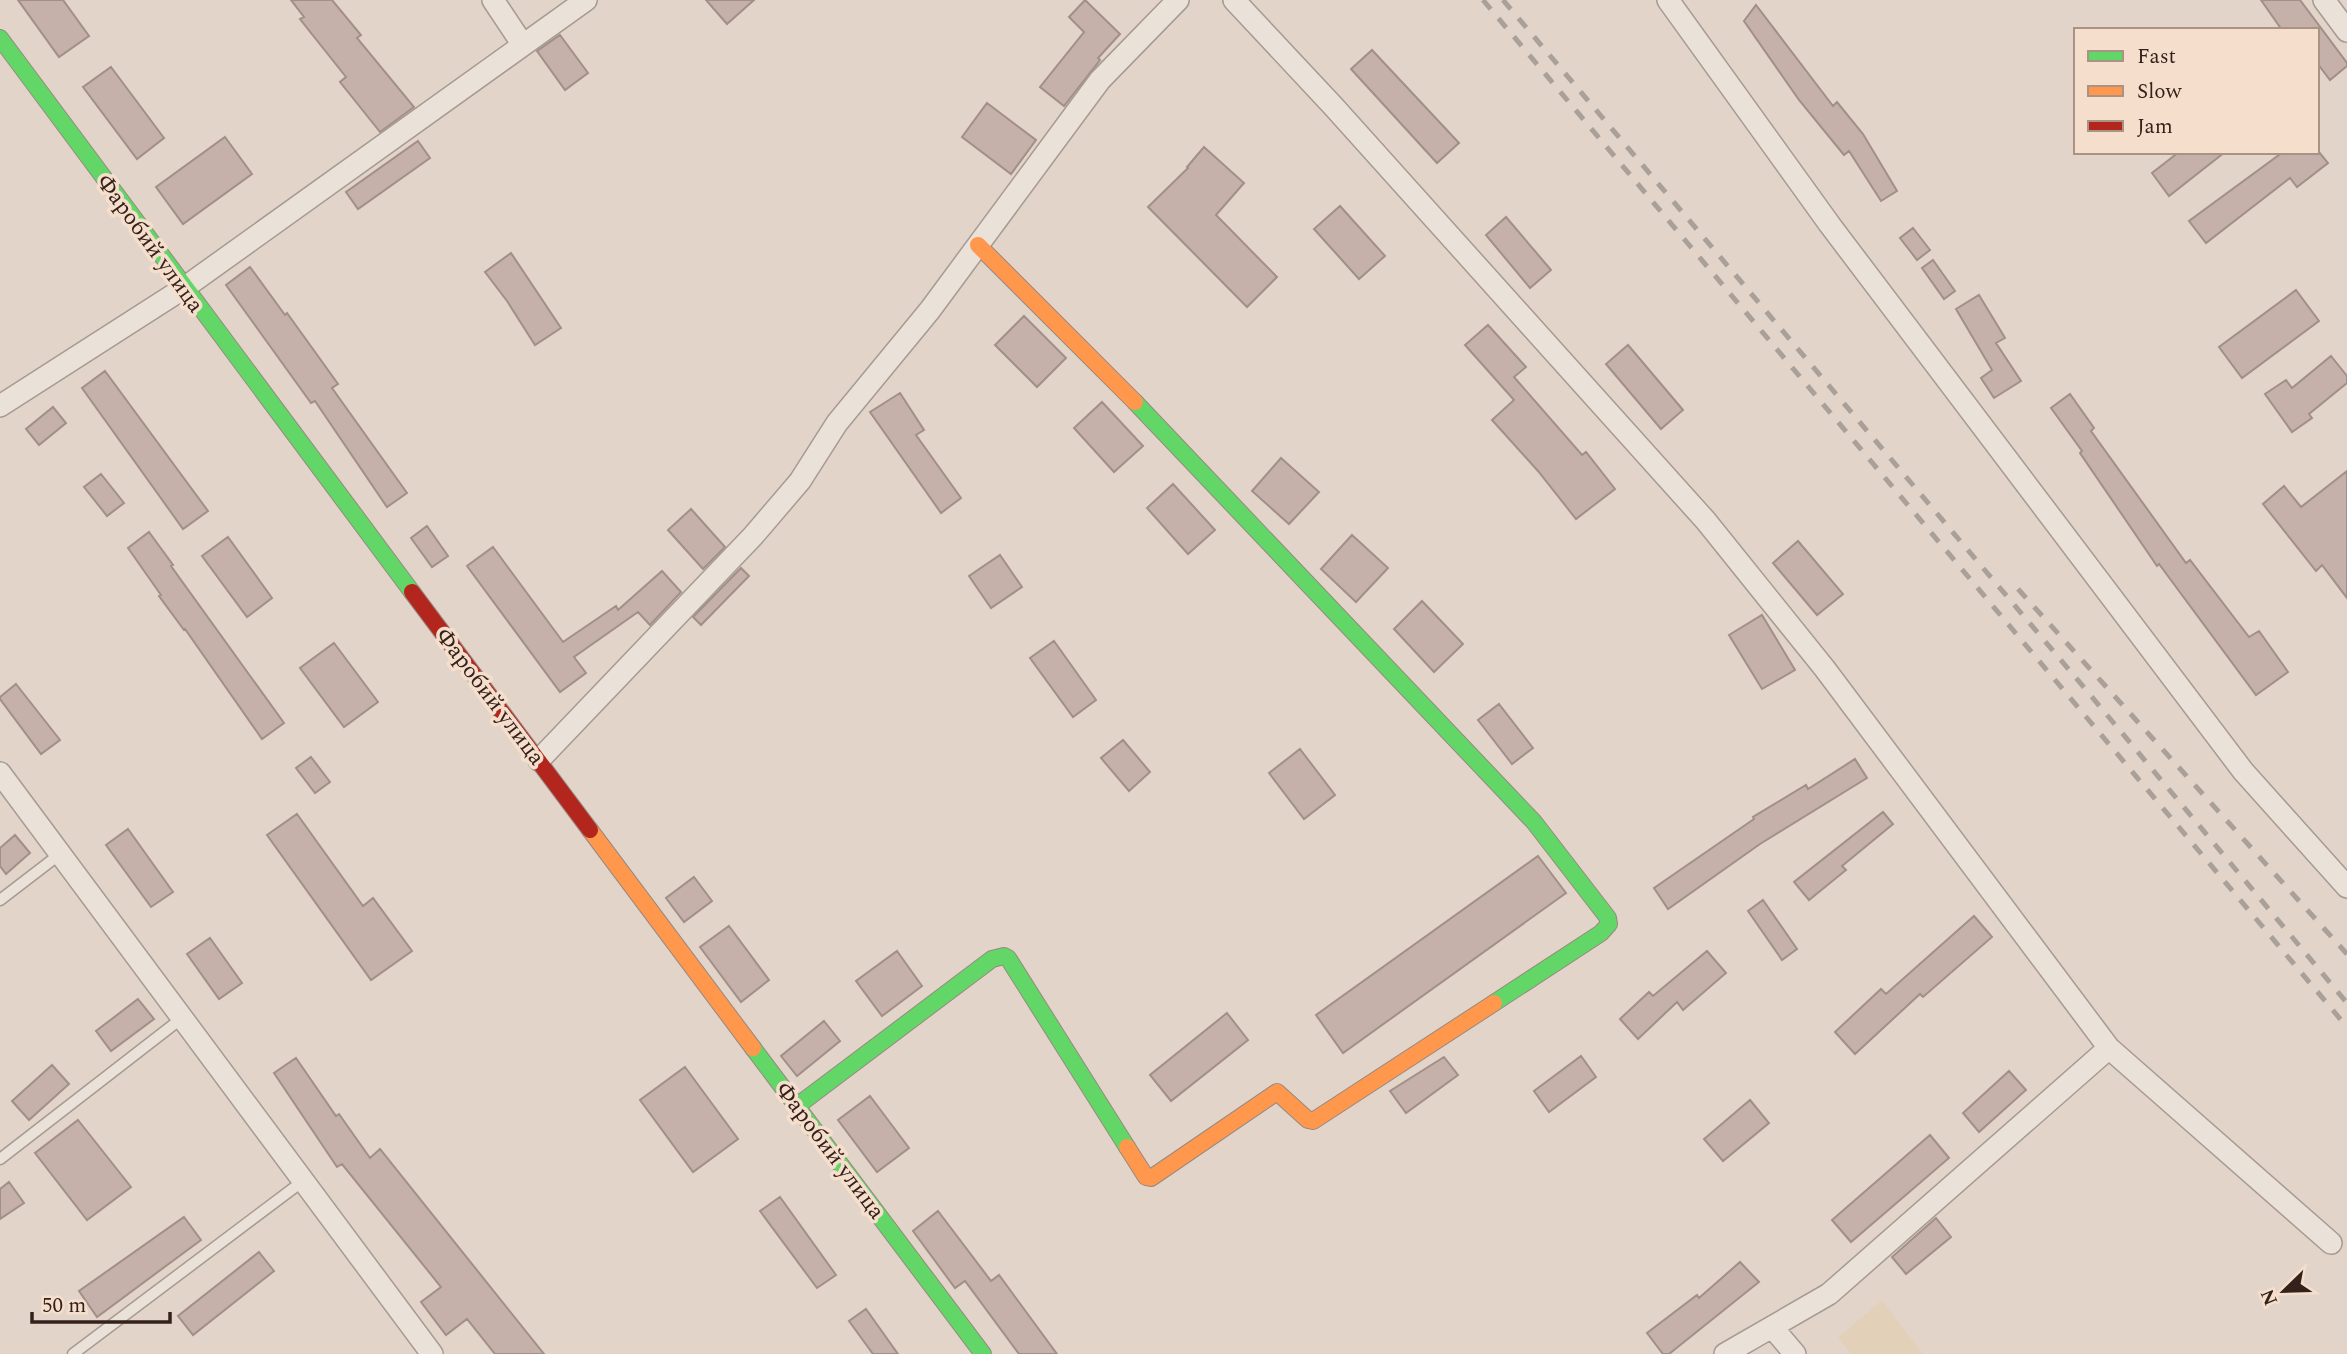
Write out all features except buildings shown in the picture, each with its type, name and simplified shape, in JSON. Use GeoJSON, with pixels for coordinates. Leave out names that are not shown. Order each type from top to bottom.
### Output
{"type":"FeatureCollection","features":[{"type":"Feature","properties":{"kind":"street"},"geometry":{"type":"LineString","coordinates":[[493,0],[523,45]]}},
{"type":"Feature","properties":{"kind":"street"},"geometry":{"type":"LineString","coordinates":[[0,406],[184,288],[586,0]]}},
{"type":"Feature","properties":{"kind":"street"},"geometry":{"type":"LineString","coordinates":[[539,760],[753,536],[800,481],[837,423],[930,310],[1100,80],[1178,0]]}},
{"type":"Feature","properties":{"kind":"street"},"geometry":{"type":"LineString","coordinates":[[1234,0],[1334,107],[1706,521],[1825,668],[2109,1048],[2331,1243]]}},
{"type":"Feature","properties":{"kind":"street"},"geometry":{"type":"LineString","coordinates":[[1668,0],[1830,225],[2234,760],[2347,887]]}},
{"type":"Feature","properties":{"kind":"street"},"geometry":{"type":"LineString","coordinates":[[2324,0],[2347,31]]}},
{"type":"Feature","properties":{"kind":"street","name":"Фаробий улица"},"geometry":{"type":"LineString","coordinates":[[0,38],[184,288],[983,1354]]}},
{"type":"Feature","properties":{"kind":"street"},"geometry":{"type":"LineString","coordinates":[[797,1106],[992,958],[1004,956],[1008,958],[1146,1177],[1151,1178],[1273,1094],[1281,1094],[1312,1121],[1601,933],[1609,924],[1608,918],[1534,822],[1131,398],[978,245]]}},
{"type":"Feature","properties":{"kind":"street"},"geometry":{"type":"LineString","coordinates":[[0,773],[432,1354]]}},
{"type":"Feature","properties":{"kind":"street"},"geometry":{"type":"LineString","coordinates":[[1725,1354],[1829,1294],[2109,1048]]}},
{"type":"Feature","properties":{"kind":"street"},"geometry":{"type":"LineString","coordinates":[[1772,1327],[1795,1354]]}},
{"type":"Feature","properties":{"kind":"lane"},"geometry":{"type":"LineString","coordinates":[[0,900],[60,854]]}},
{"type":"Feature","properties":{"kind":"lane"},"geometry":{"type":"LineString","coordinates":[[0,1159],[182,1018]]}},
{"type":"Feature","properties":{"kind":"lane"},"geometry":{"type":"LineString","coordinates":[[74,1354],[303,1181]]}},
{"type":"Feature","properties":{"kind":"shaded area"},"geometry":{"type":"Polygon","coordinates":[[[1882,1300],[1923,1354],[1851,1354],[1838,1338],[1882,1300]]]}},
{"type":"Feature","properties":{"kind":"railway"},"geometry":{"type":"LineString","coordinates":[[1483,0],[2347,1027]]}},
{"type":"Feature","properties":{"kind":"railway"},"geometry":{"type":"LineString","coordinates":[[1503,0],[2347,1003]]}},
{"type":"Feature","properties":{"kind":"railway"},"geometry":{"type":"LineString","coordinates":[[2018,589],[2347,954]]}},
{"type":"Feature","properties":{"kind":"traffic: fast"},"geometry":{"type":"LineString","coordinates":[[0,38],[412,592]]}},
{"type":"Feature","properties":{"kind":"traffic: fast"},"geometry":{"type":"LineString","coordinates":[[1135,402],[1534,822],[1608,918],[1609,924],[1601,933],[1494,1003]]}},
{"type":"Feature","properties":{"kind":"traffic: fast"},"geometry":{"type":"LineString","coordinates":[[797,1106],[992,959],[1004,956],[1008,958],[1127,1147]]}},
{"type":"Feature","properties":{"kind":"traffic: fast"},"geometry":{"type":"LineString","coordinates":[[753,1048],[983,1354]]}},
{"type":"Feature","properties":{"kind":"traffic: slow"},"geometry":{"type":"LineString","coordinates":[[978,245],[1135,402]]}},
{"type":"Feature","properties":{"kind":"traffic: slow"},"geometry":{"type":"LineString","coordinates":[[590,830],[753,1048]]}},
{"type":"Feature","properties":{"kind":"traffic: slow"},"geometry":{"type":"LineString","coordinates":[[1127,1147],[1146,1177],[1151,1178],[1277,1092],[1308,1120],[1313,1121],[1494,1003]]}},
{"type":"Feature","properties":{"kind":"traffic: jam"},"geometry":{"type":"LineString","coordinates":[[412,592],[590,830]]}}]}
